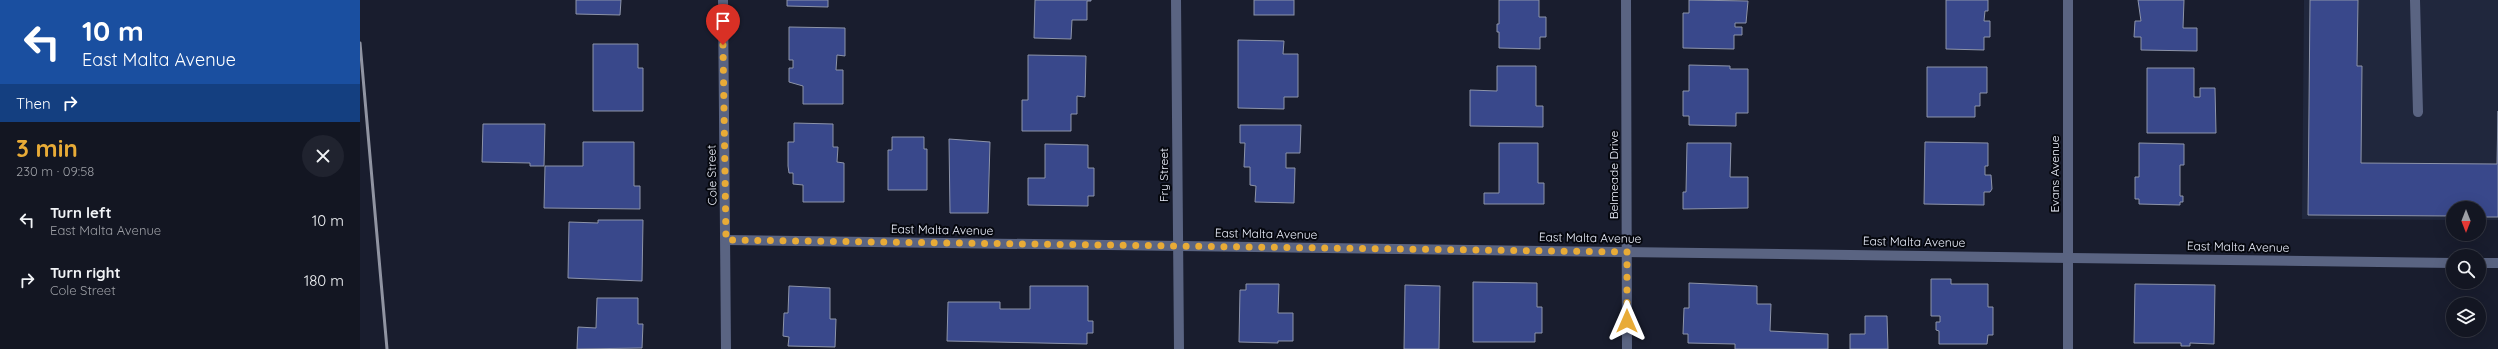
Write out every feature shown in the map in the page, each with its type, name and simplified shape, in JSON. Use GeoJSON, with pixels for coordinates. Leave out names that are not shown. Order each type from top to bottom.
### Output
{"type":"FeatureCollection","features":[{"type":"Feature","properties":{"kind":"street","name":"Cole Street"},"geometry":{"type":"LineString","coordinates":[[723,0],[726,349]]}},
{"type":"Feature","properties":{"kind":"street","name":"Fry Street"},"geometry":{"type":"LineString","coordinates":[[1176,0],[1179,349]]}},
{"type":"Feature","properties":{"kind":"street","name":"Belmeade Drive"},"geometry":{"type":"LineString","coordinates":[[1626,0],[1627,349]]}},
{"type":"Feature","properties":{"kind":"street","name":"Evans Avenue"},"geometry":{"type":"LineString","coordinates":[[2068,0],[2068,349]]}},
{"type":"Feature","properties":{"kind":"street"},"geometry":{"type":"LineString","coordinates":[[2415,0],[2418,112]]}},
{"type":"Feature","properties":{"kind":"street","name":"East Malta Avenue"},"geometry":{"type":"LineString","coordinates":[[726,240],[2446,262]]}},
{"type":"Feature","properties":{"kind":"street"},"geometry":{"type":"LineString","coordinates":[[2486,263],[2498,263]]}},
{"type":"Feature","properties":{"kind":"shaded area"},"geometry":{"type":"Polygon","coordinates":[[[2304,0],[2498,0],[2498,220],[2486,220],[2486,201],[2446,201],[2446,220],[2302,219],[2304,0]]]}},
{"type":"Feature","properties":{"kind":"building"},"geometry":{"type":"Polygon","coordinates":[[[576,0],[621,0],[620,15],[576,14],[576,0]]]}},
{"type":"Feature","properties":{"kind":"building"},"geometry":{"type":"Polygon","coordinates":[[[787,0],[828,0],[828,7],[787,6],[787,0]]]}},
{"type":"Feature","properties":{"kind":"building"},"geometry":{"type":"Polygon","coordinates":[[[1035,0],[1091,1],[1087,1],[1087,20],[1072,20],[1071,39],[1034,38],[1035,0]]]}},
{"type":"Feature","properties":{"kind":"building"},"geometry":{"type":"Polygon","coordinates":[[[1254,0],[1294,0],[1294,15],[1254,15],[1254,0]]]}},
{"type":"Feature","properties":{"kind":"building"},"geometry":{"type":"Polygon","coordinates":[[[1499,0],[1539,0],[1539,17],[1546,17],[1546,37],[1540,37],[1540,49],[1499,48],[1499,32],[1497,32],[1497,24],[1499,24],[1499,0]]]}},
{"type":"Feature","properties":{"kind":"building"},"geometry":{"type":"Polygon","coordinates":[[[1689,0],[1748,1],[1746,23],[1735,23],[1735,27],[1742,27],[1742,35],[1734,35],[1734,49],[1683,48],[1683,13],[1689,13],[1689,0]]]}},
{"type":"Feature","properties":{"kind":"building"},"geometry":{"type":"Polygon","coordinates":[[[1946,0],[1988,0],[1988,11],[1985,11],[1984,21],[1990,21],[1990,37],[1984,37],[1984,50],[1946,49],[1946,0]]]}},
{"type":"Feature","properties":{"kind":"building"},"geometry":{"type":"Polygon","coordinates":[[[2138,0],[2184,0],[2183,28],[2197,28],[2197,51],[2141,50],[2141,37],[2134,37],[2135,21],[2141,21],[2138,0]]]}},
{"type":"Feature","properties":{"kind":"building"},"geometry":{"type":"Polygon","coordinates":[[[2310,0],[2358,0],[2357,66],[2362,66],[2361,163],[2497,164],[2498,111],[2498,217],[2486,217],[2486,201],[2446,201],[2446,216],[2308,215],[2310,0]]]}},
{"type":"Feature","properties":{"kind":"building"},"geometry":{"type":"Polygon","coordinates":[[[789,27],[845,28],[845,56],[837,55],[836,70],[843,70],[843,104],[803,104],[803,86],[789,82],[789,68],[793,68],[793,60],[789,60],[789,27]]]}},
{"type":"Feature","properties":{"kind":"building"},"geometry":{"type":"Polygon","coordinates":[[[1238,40],[1284,41],[1283,54],[1298,54],[1298,97],[1284,97],[1284,109],[1238,108],[1238,40]]]}},
{"type":"Feature","properties":{"kind":"building"},"geometry":{"type":"Polygon","coordinates":[[[593,44],[638,44],[638,68],[643,68],[643,111],[593,111],[593,44]]]}},
{"type":"Feature","properties":{"kind":"building"},"geometry":{"type":"Polygon","coordinates":[[[1028,55],[1086,56],[1085,97],[1077,96],[1077,114],[1071,114],[1071,131],[1022,131],[1022,100],[1028,100],[1028,55]]]}},
{"type":"Feature","properties":{"kind":"building"},"geometry":{"type":"Polygon","coordinates":[[[1689,65],[1730,66],[1730,69],[1748,69],[1748,113],[1736,113],[1736,126],[1689,125],[1689,116],[1683,116],[1683,91],[1689,91],[1689,65]]]}},
{"type":"Feature","properties":{"kind":"building"},"geometry":{"type":"Polygon","coordinates":[[[1497,66],[1536,66],[1536,106],[1543,106],[1543,127],[1470,126],[1470,90],[1497,91],[1497,66]]]}},
{"type":"Feature","properties":{"kind":"building"},"geometry":{"type":"Polygon","coordinates":[[[1927,67],[1987,67],[1987,93],[1980,93],[1980,106],[1975,106],[1975,117],[1927,117],[1927,67]]]}},
{"type":"Feature","properties":{"kind":"building"},"geometry":{"type":"Polygon","coordinates":[[[2147,68],[2194,68],[2194,97],[2200,97],[2200,88],[2215,88],[2216,133],[2147,133],[2147,68]]]}},
{"type":"Feature","properties":{"kind":"building"},"geometry":{"type":"Polygon","coordinates":[[[794,123],[833,124],[833,147],[838,147],[837,162],[844,163],[844,202],[803,202],[803,185],[793,184],[793,173],[789,173],[788,166],[788,142],[794,142],[794,123]]]}},
{"type":"Feature","properties":{"kind":"building"},"geometry":{"type":"Polygon","coordinates":[[[483,124],[545,124],[544,166],[530,166],[530,163],[482,162],[483,124]]]}},
{"type":"Feature","properties":{"kind":"building"},"geometry":{"type":"Polygon","coordinates":[[[1240,125],[1301,125],[1300,153],[1286,153],[1286,168],[1295,168],[1294,203],[1255,202],[1256,186],[1250,185],[1250,167],[1244,167],[1245,143],[1240,143],[1240,125]]]}},
{"type":"Feature","properties":{"kind":"building"},"geometry":{"type":"Polygon","coordinates":[[[892,137],[924,137],[924,149],[927,149],[927,190],[888,190],[888,150],[892,150],[892,137]]]}},
{"type":"Feature","properties":{"kind":"building"},"geometry":{"type":"Polygon","coordinates":[[[949,139],[990,142],[988,213],[950,213],[949,139]]]}},
{"type":"Feature","properties":{"kind":"building"},"geometry":{"type":"Polygon","coordinates":[[[583,142],[634,142],[634,186],[640,186],[640,209],[544,208],[545,166],[583,166],[583,142]]]}},
{"type":"Feature","properties":{"kind":"building"},"geometry":{"type":"Polygon","coordinates":[[[1925,142],[1988,143],[1988,166],[1985,166],[1985,175],[1991,175],[1992,189],[1990,192],[1984,192],[1984,205],[1924,204],[1925,142]]]}},
{"type":"Feature","properties":{"kind":"building"},"geometry":{"type":"Polygon","coordinates":[[[1499,143],[1538,143],[1538,183],[1544,183],[1544,204],[1484,204],[1484,193],[1499,193],[1499,143]]]}},
{"type":"Feature","properties":{"kind":"building"},"geometry":{"type":"Polygon","coordinates":[[[1687,143],[1731,143],[1730,177],[1748,177],[1748,208],[1683,209],[1683,192],[1686,192],[1687,143]]]}},
{"type":"Feature","properties":{"kind":"building"},"geometry":{"type":"Polygon","coordinates":[[[2139,143],[2184,144],[2184,165],[2180,165],[2180,196],[2183,196],[2183,202],[2180,202],[2180,205],[2139,204],[2139,199],[2135,199],[2135,177],[2139,177],[2139,143]]]}},
{"type":"Feature","properties":{"kind":"building"},"geometry":{"type":"Polygon","coordinates":[[[1045,144],[1088,145],[1088,168],[1094,168],[1094,196],[1088,196],[1088,206],[1028,205],[1028,178],[1045,178],[1045,144]]]}},
{"type":"Feature","properties":{"kind":"building"},"geometry":{"type":"Polygon","coordinates":[[[598,220],[643,220],[642,281],[568,278],[569,222],[598,223],[598,220]]]}},
{"type":"Feature","properties":{"kind":"building"},"geometry":{"type":"Polygon","coordinates":[[[1931,279],[1951,279],[1951,284],[1988,284],[1988,307],[1993,307],[1993,335],[1988,335],[1987,344],[1939,344],[1939,331],[1936,330],[1936,322],[1940,322],[1940,316],[1931,316],[1931,279]]]}},
{"type":"Feature","properties":{"kind":"building"},"geometry":{"type":"Polygon","coordinates":[[[1473,282],[1537,283],[1537,307],[1542,307],[1542,333],[1535,333],[1535,342],[1473,342],[1473,282]]]}},
{"type":"Feature","properties":{"kind":"building"},"geometry":{"type":"Polygon","coordinates":[[[1689,283],[1757,286],[1757,304],[1771,304],[1770,331],[1828,334],[1828,349],[1735,349],[1735,344],[1688,343],[1688,334],[1683,334],[1684,308],[1689,308],[1689,283]]]}},
{"type":"Feature","properties":{"kind":"building"},"geometry":{"type":"Polygon","coordinates":[[[1246,284],[1279,284],[1278,313],[1293,313],[1293,341],[1278,341],[1278,343],[1239,342],[1240,290],[1246,290],[1246,284]]]}},
{"type":"Feature","properties":{"kind":"building"},"geometry":{"type":"Polygon","coordinates":[[[2135,284],[2215,285],[2214,344],[2190,343],[2190,346],[2181,346],[2181,343],[2134,343],[2135,284]]]}},
{"type":"Feature","properties":{"kind":"building"},"geometry":{"type":"Polygon","coordinates":[[[1405,285],[1440,286],[1439,349],[1404,349],[1405,285]]]}},
{"type":"Feature","properties":{"kind":"building"},"geometry":{"type":"Polygon","coordinates":[[[789,286],[830,288],[830,319],[836,319],[835,347],[788,346],[789,337],[783,336],[784,313],[788,313],[789,286]]]}},
{"type":"Feature","properties":{"kind":"building"},"geometry":{"type":"Polygon","coordinates":[[[1030,286],[1088,286],[1088,321],[1093,321],[1093,333],[1087,333],[1087,344],[947,341],[948,302],[1000,302],[1000,309],[1030,309],[1030,286]]]}},
{"type":"Feature","properties":{"kind":"building"},"geometry":{"type":"Polygon","coordinates":[[[597,298],[638,298],[638,324],[643,324],[642,348],[577,349],[578,327],[596,328],[597,298]]]}},
{"type":"Feature","properties":{"kind":"building"},"geometry":{"type":"Polygon","coordinates":[[[1865,316],[1887,316],[1888,349],[1850,349],[1850,334],[1865,334],[1865,316]]]}},
{"type":"Feature","properties":{"kind":"railway"},"geometry":{"type":"LineString","coordinates":[[360,43],[387,349]]}},
{"type":"Feature","properties":{"kind":"route"},"geometry":{"type":"LineString","coordinates":[[723,45],[726,240],[1627,252],[1627,321]]}}]}
